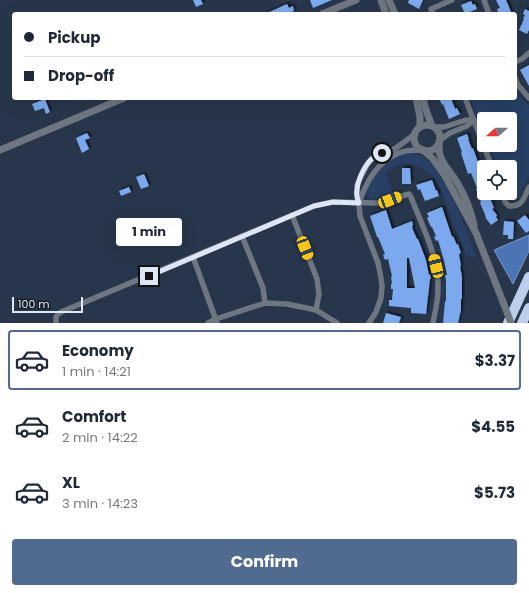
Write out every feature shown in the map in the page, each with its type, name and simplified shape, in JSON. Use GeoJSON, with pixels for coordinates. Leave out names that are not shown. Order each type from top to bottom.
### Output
{"type":"FeatureCollection","features":[{"type":"Feature","properties":{"kind":"highway"},"geometry":{"type":"LineString","coordinates":[[508,323],[529,277]]}},
{"type":"Feature","properties":{"kind":"highway"},"geometry":{"type":"LineString","coordinates":[[522,323],[529,308]]}},
{"type":"Feature","properties":{"kind":"street"},"geometry":{"type":"LineString","coordinates":[[327,12],[356,0]]}},
{"type":"Feature","properties":{"kind":"street"},"geometry":{"type":"LineString","coordinates":[[381,0],[385,12]]}},
{"type":"Feature","properties":{"kind":"street"},"geometry":{"type":"LineString","coordinates":[[389,0],[394,12]]}},
{"type":"Feature","properties":{"kind":"street"},"geometry":{"type":"LineString","coordinates":[[432,12],[452,0]]}},
{"type":"Feature","properties":{"kind":"street"},"geometry":{"type":"LineString","coordinates":[[484,0],[489,12]]}},
{"type":"Feature","properties":{"kind":"street"},"geometry":{"type":"LineString","coordinates":[[517,61],[529,53]]}},
{"type":"Feature","properties":{"kind":"street"},"geometry":{"type":"LineString","coordinates":[[517,83],[529,98]]}},
{"type":"Feature","properties":{"kind":"street"},"geometry":{"type":"LineString","coordinates":[[0,150],[119,100]]}},
{"type":"Feature","properties":{"kind":"street"},"geometry":{"type":"LineString","coordinates":[[370,323],[381,298],[382,286],[378,263],[360,216],[357,196],[358,185],[362,173],[372,158],[396,148],[415,134],[420,127],[420,117],[416,100]]}},
{"type":"Feature","properties":{"kind":"street"},"geometry":{"type":"LineString","coordinates":[[424,100],[433,126],[439,133],[440,151],[443,160],[458,182],[464,195],[473,218],[476,233]]}},
{"type":"Feature","properties":{"kind":"street"},"geometry":{"type":"LineString","coordinates":[[466,100],[489,160]]}},
{"type":"Feature","properties":{"kind":"street"},"geometry":{"type":"LineString","coordinates":[[420,127],[424,125],[444,127],[466,120],[474,120]]}},
{"type":"Feature","properties":{"kind":"street"},"geometry":{"type":"LineString","coordinates":[[359,203],[372,176],[387,160],[394,155],[403,152],[432,150],[437,146],[439,141],[450,133],[467,126],[474,120]]}},
{"type":"Feature","properties":{"kind":"street"},"geometry":{"type":"LineString","coordinates":[[415,134],[414,141],[422,150],[434,159],[476,233],[511,323]]}},
{"type":"Feature","properties":{"kind":"street"},"geometry":{"type":"LineString","coordinates":[[504,200],[509,206],[518,205],[523,200],[529,187]]}},
{"type":"Feature","properties":{"kind":"street"},"geometry":{"type":"LineString","coordinates":[[56,320],[58,314],[61,312],[314,206],[327,202],[378,203],[409,194],[430,246],[436,266],[438,298],[433,323]]}},
{"type":"Feature","properties":{"kind":"street"},"geometry":{"type":"LineString","coordinates":[[292,215],[317,279],[319,294],[316,310]]}},
{"type":"Feature","properties":{"kind":"street"},"geometry":{"type":"LineString","coordinates":[[242,236],[262,288],[265,303]]}},
{"type":"Feature","properties":{"kind":"street"},"geometry":{"type":"LineString","coordinates":[[192,257],[216,321]]}},
{"type":"Feature","properties":{"kind":"street"},"geometry":{"type":"LineString","coordinates":[[208,323],[265,303],[287,304],[316,310],[337,323]]}},
{"type":"Feature","properties":{"kind":"shaded area"},"geometry":{"type":"Polygon","coordinates":[[[517,93],[529,105],[529,176],[517,199],[517,160],[494,160],[492,152],[517,152],[517,112],[477,112],[477,115],[471,100],[517,100],[517,93]]]}},
{"type":"Feature","properties":{"kind":"shaded area"},"geometry":{"type":"Polygon","coordinates":[[[403,154],[421,156],[435,168],[458,209],[476,256],[473,257],[466,255],[438,183],[433,176],[421,167],[407,164],[392,168],[385,173],[394,194],[374,199],[367,196],[367,188],[372,180],[385,165],[403,154]]]}},
{"type":"Feature","properties":{"kind":"shaded area"},"geometry":{"type":"Polygon","coordinates":[[[529,235],[529,251],[513,284],[494,250],[529,235]]]}},
{"type":"Feature","properties":{"kind":"building"},"geometry":{"type":"Polygon","coordinates":[[[193,0],[201,0],[203,4],[196,7],[193,0]]]}},
{"type":"Feature","properties":{"kind":"building"},"geometry":{"type":"Polygon","coordinates":[[[310,0],[332,0],[313,8],[310,0]]]}},
{"type":"Feature","properties":{"kind":"building"},"geometry":{"type":"Polygon","coordinates":[[[409,0],[423,0],[419,9],[408,3],[409,0]]]}},
{"type":"Feature","properties":{"kind":"building"},"geometry":{"type":"Polygon","coordinates":[[[496,0],[506,0],[511,12],[498,12],[497,9],[500,8],[496,0]]]}},
{"type":"Feature","properties":{"kind":"building"},"geometry":{"type":"Polygon","coordinates":[[[471,1],[473,5],[475,4],[477,9],[470,12],[464,12],[461,5],[471,1]]]}},
{"type":"Feature","properties":{"kind":"building"},"geometry":{"type":"Polygon","coordinates":[[[287,4],[289,8],[293,6],[294,11],[292,12],[269,12],[287,4]]]}},
{"type":"Feature","properties":{"kind":"building"},"geometry":{"type":"Polygon","coordinates":[[[525,9],[529,11],[529,30],[527,34],[519,30],[524,19],[525,15],[523,14],[525,9]]]}},
{"type":"Feature","properties":{"kind":"building"},"geometry":{"type":"Polygon","coordinates":[[[529,65],[529,86],[520,70],[529,65]]]}},
{"type":"Feature","properties":{"kind":"building"},"geometry":{"type":"Polygon","coordinates":[[[45,100],[50,112],[46,114],[44,108],[35,111],[32,104],[45,100]]]}},
{"type":"Feature","properties":{"kind":"building"},"geometry":{"type":"Polygon","coordinates":[[[440,100],[452,100],[455,109],[457,108],[460,114],[449,119],[443,104],[442,105],[440,100]]]}},
{"type":"Feature","properties":{"kind":"building"},"geometry":{"type":"Polygon","coordinates":[[[87,133],[90,138],[85,140],[89,149],[82,153],[76,138],[87,133]]]}},
{"type":"Feature","properties":{"kind":"building"},"geometry":{"type":"Polygon","coordinates":[[[467,134],[472,149],[473,148],[477,160],[477,188],[471,173],[468,174],[457,138],[467,134]]]}},
{"type":"Feature","properties":{"kind":"building"},"geometry":{"type":"Polygon","coordinates":[[[402,168],[410,168],[411,184],[402,184],[402,168]]]}},
{"type":"Feature","properties":{"kind":"building"},"geometry":{"type":"Polygon","coordinates":[[[144,174],[149,186],[141,189],[136,177],[144,174]]]}},
{"type":"Feature","properties":{"kind":"building"},"geometry":{"type":"Polygon","coordinates":[[[432,180],[439,196],[425,201],[420,189],[418,190],[416,185],[432,180]]]}},
{"type":"Feature","properties":{"kind":"building"},"geometry":{"type":"Polygon","coordinates":[[[129,187],[131,192],[121,196],[119,191],[129,187]]]}},
{"type":"Feature","properties":{"kind":"building"},"geometry":{"type":"Polygon","coordinates":[[[480,200],[491,200],[494,208],[492,209],[497,215],[496,217],[498,220],[491,225],[485,217],[480,203],[480,200]]]}},
{"type":"Feature","properties":{"kind":"building"},"geometry":{"type":"Polygon","coordinates":[[[442,207],[452,237],[453,236],[457,245],[458,244],[461,253],[459,254],[462,277],[462,299],[458,323],[443,323],[446,301],[445,275],[447,275],[438,240],[436,241],[434,237],[436,236],[427,218],[429,217],[427,213],[442,207]]]}},
{"type":"Feature","properties":{"kind":"building"},"geometry":{"type":"Polygon","coordinates":[[[386,210],[392,229],[412,221],[413,230],[426,260],[431,279],[426,314],[411,313],[411,308],[389,306],[389,300],[392,300],[392,276],[388,259],[385,260],[383,255],[385,254],[370,216],[386,210]],[[407,258],[407,288],[415,288],[409,258],[407,258]]]}},
{"type":"Feature","properties":{"kind":"building"},"geometry":{"type":"Polygon","coordinates":[[[525,215],[529,220],[529,231],[526,233],[517,221],[525,215]]]}},
{"type":"Feature","properties":{"kind":"building"},"geometry":{"type":"Polygon","coordinates":[[[504,221],[514,222],[513,239],[508,239],[508,235],[503,235],[504,221]]]}},
{"type":"Feature","properties":{"kind":"building"},"geometry":{"type":"Polygon","coordinates":[[[386,313],[401,317],[399,323],[383,323],[386,313]]]}},
{"type":"Feature","properties":{"kind":"route"},"geometry":{"type":"LineString","coordinates":[[149,276],[314,206],[327,202],[359,203],[357,190],[362,173],[372,158],[382,153]]}}]}
